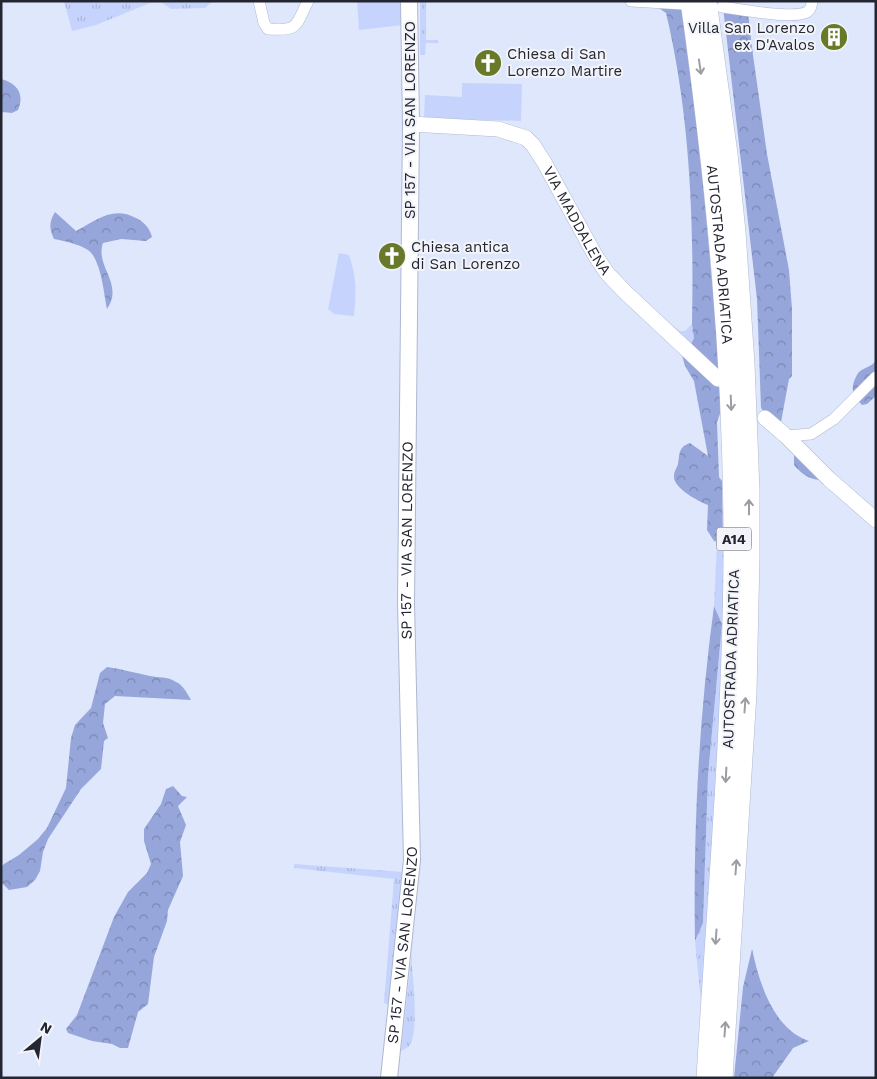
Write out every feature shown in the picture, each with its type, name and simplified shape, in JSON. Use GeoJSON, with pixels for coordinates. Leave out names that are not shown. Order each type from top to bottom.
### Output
{"type":"FeatureCollection","features":[{"type":"Feature","properties":{"kind":"highway","name":"AUTOSTRADA ADRIATICA"},"geometry":{"type":"LineString","coordinates":[[687,2],[711,156],[723,271],[729,362],[733,498],[734,557],[731,691],[706,1078]]}},
{"type":"Feature","properties":{"kind":"highway","name":"AUTOSTRADA ADRIATICA"},"geometry":{"type":"LineString","coordinates":[[714,4],[737,259],[744,364],[749,492],[746,693],[722,1078]]}},
{"type":"Feature","properties":{"kind":"main road","name":"SP 157 - VIA SAN LORENZO"},"geometry":{"type":"LineString","coordinates":[[389,1078],[412,860],[406,602],[411,124],[409,1]]}},
{"type":"Feature","properties":{"kind":"street"},"geometry":{"type":"LineString","coordinates":[[259,1],[264,23],[268,29],[287,30],[296,26],[308,1]]}},
{"type":"Feature","properties":{"kind":"street"},"geometry":{"type":"LineString","coordinates":[[631,1],[687,2]]}},
{"type":"Feature","properties":{"kind":"street"},"geometry":{"type":"LineString","coordinates":[[714,4],[777,14],[797,14],[807,12],[811,7],[812,1]]}},
{"type":"Feature","properties":{"kind":"street","name":"VIA MADDALENA"},"geometry":{"type":"LineString","coordinates":[[411,124],[498,129],[526,138],[544,162],[595,255],[607,273],[718,379]]}},
{"type":"Feature","properties":{"kind":"street"},"geometry":{"type":"LineString","coordinates":[[786,436],[811,434],[834,419],[876,376]]}},
{"type":"Feature","properties":{"kind":"street"},"geometry":{"type":"LineString","coordinates":[[765,418],[829,479],[876,520]]}},
{"type":"Feature","properties":{"kind":"green space"},"geometry":{"type":"Polygon","coordinates":[[[64,1],[213,1],[205,8],[171,9],[161,2],[150,3],[96,25],[72,31],[64,1]]]}},
{"type":"Feature","properties":{"kind":"green space"},"geometry":{"type":"Polygon","coordinates":[[[357,1],[402,1],[403,25],[359,30],[357,1]]]}},
{"type":"Feature","properties":{"kind":"green space"},"geometry":{"type":"Polygon","coordinates":[[[420,1],[429,1],[426,2],[426,40],[438,40],[438,43],[426,43],[425,55],[420,55],[420,1]]]}},
{"type":"Feature","properties":{"kind":"green space"},"geometry":{"type":"Polygon","coordinates":[[[656,6],[683,8],[696,106],[721,379],[690,346],[694,338],[692,324],[689,167],[674,51],[666,13],[656,6]]]}},
{"type":"Feature","properties":{"kind":"green space"},"geometry":{"type":"Polygon","coordinates":[[[723,7],[748,12],[767,154],[789,270],[792,309],[792,376],[789,379],[781,422],[764,412],[761,408],[757,299],[723,7]]]}},
{"type":"Feature","properties":{"kind":"green space"},"geometry":{"type":"Polygon","coordinates":[[[1,79],[15,86],[21,99],[18,110],[12,113],[3,112],[1,115],[1,79]]]}},
{"type":"Feature","properties":{"kind":"green space"},"geometry":{"type":"Polygon","coordinates":[[[462,83],[522,84],[521,121],[424,118],[425,95],[462,97],[462,83]]]}},
{"type":"Feature","properties":{"kind":"green space"},"geometry":{"type":"Polygon","coordinates":[[[55,212],[76,231],[106,215],[121,213],[141,221],[150,231],[152,237],[146,241],[121,239],[103,243],[102,257],[112,291],[112,299],[107,309],[99,269],[92,255],[88,250],[80,246],[54,239],[50,225],[55,212]]]}},
{"type":"Feature","properties":{"kind":"green space"},"geometry":{"type":"Polygon","coordinates":[[[339,253],[349,255],[355,278],[354,316],[334,314],[328,309],[339,253]]]}},
{"type":"Feature","properties":{"kind":"green space"},"geometry":{"type":"Polygon","coordinates":[[[660,316],[680,331],[685,331],[692,324],[694,338],[690,346],[660,316]]]}},
{"type":"Feature","properties":{"kind":"green space"},"geometry":{"type":"Polygon","coordinates":[[[681,352],[720,387],[721,411],[717,422],[719,477],[722,481],[723,543],[714,541],[707,530],[708,505],[687,494],[675,481],[674,473],[680,451],[683,447],[690,443],[708,456],[694,381],[685,366],[681,352]]]}},
{"type":"Feature","properties":{"kind":"green space"},"geometry":{"type":"Polygon","coordinates":[[[876,360],[876,396],[867,404],[862,405],[854,393],[854,383],[859,372],[876,360]]]}},
{"type":"Feature","properties":{"kind":"green space"},"geometry":{"type":"Polygon","coordinates":[[[794,450],[820,480],[806,476],[794,465],[794,450]]]}},
{"type":"Feature","properties":{"kind":"green space"},"geometry":{"type":"Polygon","coordinates":[[[717,542],[723,543],[724,658],[719,773],[701,1002],[695,941],[703,923],[708,775],[722,624],[714,606],[717,542]]]}},
{"type":"Feature","properties":{"kind":"green space"},"geometry":{"type":"Polygon","coordinates":[[[714,606],[722,624],[708,775],[703,923],[695,941],[698,773],[704,689],[714,606]]]}},
{"type":"Feature","properties":{"kind":"green space"},"geometry":{"type":"Polygon","coordinates":[[[107,667],[173,680],[185,689],[191,700],[115,696],[105,704],[103,723],[108,738],[104,741],[101,769],[81,789],[48,839],[43,852],[40,871],[35,880],[27,887],[9,890],[1,882],[1,867],[38,839],[47,828],[66,788],[71,738],[75,725],[91,708],[100,673],[107,667]]]}},
{"type":"Feature","properties":{"kind":"green space"},"geometry":{"type":"Polygon","coordinates":[[[173,786],[182,796],[187,797],[178,806],[186,825],[180,842],[183,876],[168,910],[167,921],[154,957],[148,1004],[138,1012],[128,1048],[120,1048],[112,1044],[92,1041],[68,1033],[66,1029],[77,1015],[114,917],[128,892],[147,873],[151,864],[144,841],[144,829],[161,804],[166,789],[173,786]]]}},
{"type":"Feature","properties":{"kind":"green space"},"geometry":{"type":"Polygon","coordinates":[[[294,864],[403,872],[393,1006],[384,1003],[394,879],[294,868],[294,864]]]}},
{"type":"Feature","properties":{"kind":"green space"},"geometry":{"type":"Polygon","coordinates":[[[752,949],[759,976],[777,1015],[797,1035],[809,1041],[793,1048],[772,1078],[734,1078],[743,987],[752,949]]]}},
{"type":"Feature","properties":{"kind":"green space"},"geometry":{"type":"Polygon","coordinates":[[[412,953],[415,1008],[414,1029],[410,1045],[401,1051],[412,953]]]}},
{"type":"Feature","properties":{"kind":"place","name":"Villa San Lorenzo ex D'Avalos"},"geometry":{"type":"Point","coordinates":[834,37]}},
{"type":"Feature","properties":{"kind":"place","name":"Chiesa di San Lorenzo Martire"},"geometry":{"type":"Point","coordinates":[488,63]}},
{"type":"Feature","properties":{"kind":"place","name":"Chiesa antica di San Lorenzo"},"geometry":{"type":"Point","coordinates":[392,256]}}]}
